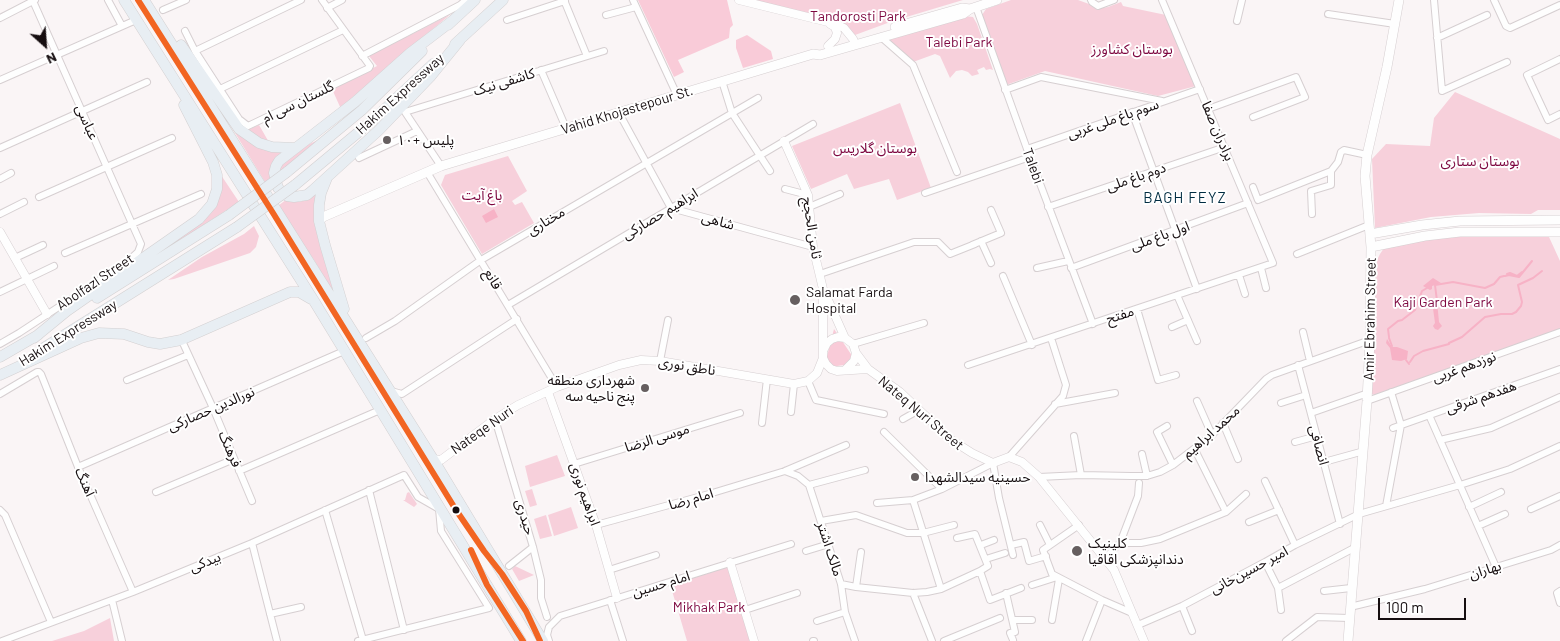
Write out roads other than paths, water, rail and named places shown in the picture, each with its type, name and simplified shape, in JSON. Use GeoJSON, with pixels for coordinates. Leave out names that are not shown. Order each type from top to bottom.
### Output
{"type":"FeatureCollection","features":[{"type":"Feature","properties":{"kind":"highway"},"geometry":{"type":"LineString","coordinates":[[124,0],[314,301],[521,641]]}},
{"type":"Feature","properties":{"kind":"highway"},"geometry":{"type":"LineString","coordinates":[[144,0],[180,45],[239,129],[264,145],[296,148]]}},
{"type":"Feature","properties":{"kind":"highway","name":"Hakim Expressway"},"geometry":{"type":"LineString","coordinates":[[0,357],[34,338],[168,254],[229,214],[287,172],[362,110],[475,0]]}},
{"type":"Feature","properties":{"kind":"highway","name":"Hakim Expressway"},"geometry":{"type":"LineString","coordinates":[[0,374],[60,339],[237,227],[295,185],[372,121],[503,0]]}},
{"type":"Feature","properties":{"kind":"highway"},"geometry":{"type":"LineString","coordinates":[[152,11],[433,459],[543,641]]}},
{"type":"Feature","properties":{"kind":"highway"},"geometry":{"type":"LineString","coordinates":[[452,21],[410,53],[355,102],[279,161],[274,173],[276,183],[281,191],[288,196],[294,197],[307,195],[379,130],[430,77],[460,40]]}},
{"type":"Feature","properties":{"kind":"highway"},"geometry":{"type":"LineString","coordinates":[[34,338],[67,311],[199,219],[212,204],[217,189],[217,175],[214,162],[186,111],[175,81]]}},
{"type":"Feature","properties":{"kind":"highway"},"geometry":{"type":"LineString","coordinates":[[328,175],[321,193],[319,221],[348,323]]}},
{"type":"Feature","properties":{"kind":"highway"},"geometry":{"type":"LineString","coordinates":[[0,374],[81,338],[99,333],[124,334],[160,344],[181,340],[290,292],[299,292],[314,301]]}},
{"type":"Feature","properties":{"kind":"highway"},"geometry":{"type":"LineString","coordinates":[[492,593],[499,597],[505,596],[508,591],[508,584]]}},
{"type":"Feature","properties":{"kind":"highway"},"geometry":{"type":"LineString","coordinates":[[510,622],[510,615],[514,608],[526,611]]}},
{"type":"Feature","properties":{"kind":"main road","name":"Vahid Khojastepour St."},"geometry":{"type":"LineString","coordinates":[[813,54],[818,49],[828,46],[881,37],[963,14],[973,8],[997,0]]}},
{"type":"Feature","properties":{"kind":"main road","name":"Amir Ebrahim Street"},"geometry":{"type":"LineString","coordinates":[[1348,641],[1368,397],[1371,246],[1365,176],[1367,155],[1387,67],[1399,0]]}},
{"type":"Feature","properties":{"kind":"main road","name":"Vahid Khojastepour St."},"geometry":{"type":"LineString","coordinates":[[427,172],[441,166],[722,81],[813,54],[820,55],[854,42],[962,8],[973,8]]}},
{"type":"Feature","properties":{"kind":"main road"},"geometry":{"type":"LineString","coordinates":[[319,221],[323,217],[427,172]]}},
{"type":"Feature","properties":{"kind":"main road"},"geometry":{"type":"LineString","coordinates":[[1370,230],[1386,232],[1422,225],[1460,221],[1560,220]]}},
{"type":"Feature","properties":{"kind":"main road"},"geometry":{"type":"LineString","coordinates":[[1386,232],[1383,238],[1388,244]]}},
{"type":"Feature","properties":{"kind":"main road"},"geometry":{"type":"LineString","coordinates":[[1371,246],[1460,232],[1560,232]]}},
{"type":"Feature","properties":{"kind":"street"},"geometry":{"type":"LineString","coordinates":[[0,18],[34,0]]}},
{"type":"Feature","properties":{"kind":"street","name":"عباسی"},"geometry":{"type":"LineString","coordinates":[[34,0],[141,244]]}},
{"type":"Feature","properties":{"kind":"street"},"geometry":{"type":"LineString","coordinates":[[108,0],[122,26]]}},
{"type":"Feature","properties":{"kind":"street"},"geometry":{"type":"LineString","coordinates":[[163,10],[186,0]]}},
{"type":"Feature","properties":{"kind":"street"},"geometry":{"type":"LineString","coordinates":[[195,51],[301,0]]}},
{"type":"Feature","properties":{"kind":"street"},"geometry":{"type":"LineString","coordinates":[[322,0],[362,56],[460,5],[466,0]]}},
{"type":"Feature","properties":{"kind":"street"},"geometry":{"type":"LineString","coordinates":[[327,8],[342,0]]}},
{"type":"Feature","properties":{"kind":"street"},"geometry":{"type":"LineString","coordinates":[[633,0],[677,95]]}},
{"type":"Feature","properties":{"kind":"street"},"geometry":{"type":"LineString","coordinates":[[739,0],[841,26],[854,42]]}},
{"type":"Feature","properties":{"kind":"street"},"geometry":{"type":"LineString","coordinates":[[1091,0],[1098,6],[1114,0]]}},
{"type":"Feature","properties":{"kind":"street","name":"برادران صفا"},"geometry":{"type":"LineString","coordinates":[[1162,0],[1273,263]]}},
{"type":"Feature","properties":{"kind":"street"},"geometry":{"type":"LineString","coordinates":[[1237,21],[1242,0]]}},
{"type":"Feature","properties":{"kind":"street"},"geometry":{"type":"LineString","coordinates":[[1434,0],[1442,91],[1507,62]]}},
{"type":"Feature","properties":{"kind":"street"},"geometry":{"type":"LineString","coordinates":[[1494,0],[1506,26],[1510,28],[1560,5]]}},
{"type":"Feature","properties":{"kind":"street"},"geometry":{"type":"LineString","coordinates":[[507,20],[565,1],[587,56]]}},
{"type":"Feature","properties":{"kind":"street"},"geometry":{"type":"LineString","coordinates":[[606,15],[636,7]]}},
{"type":"Feature","properties":{"kind":"street","name":"Talebi"},"geometry":{"type":"LineString","coordinates":[[973,8],[1093,324]]}},
{"type":"Feature","properties":{"kind":"street"},"geometry":{"type":"LineString","coordinates":[[1328,14],[1395,24]]}},
{"type":"Feature","properties":{"kind":"street"},"geometry":{"type":"LineString","coordinates":[[1437,38],[1487,15]]}},
{"type":"Feature","properties":{"kind":"street"},"geometry":{"type":"LineString","coordinates":[[0,80],[136,20]]}},
{"type":"Feature","properties":{"kind":"street"},"geometry":{"type":"LineString","coordinates":[[826,22],[835,28],[837,33],[835,39],[828,46]]}},
{"type":"Feature","properties":{"kind":"street"},"geometry":{"type":"LineString","coordinates":[[220,89],[343,30]]}},
{"type":"Feature","properties":{"kind":"street","name":"گلستان سی ام"},"geometry":{"type":"LineString","coordinates":[[185,31],[195,51],[239,120],[248,126],[369,68],[370,66],[362,56]]}},
{"type":"Feature","properties":{"kind":"street"},"geometry":{"type":"LineString","coordinates":[[881,37],[913,65],[957,172]]}},
{"type":"Feature","properties":{"kind":"street","name":"کاشفی نیک"},"geometry":{"type":"LineString","coordinates":[[417,131],[405,112],[604,51]]}},
{"type":"Feature","properties":{"kind":"street"},"geometry":{"type":"LineString","coordinates":[[1560,59],[1527,75],[1548,120],[1560,114]]}},
{"type":"Feature","properties":{"kind":"street"},"geometry":{"type":"LineString","coordinates":[[541,70],[566,128]]}},
{"type":"Feature","properties":{"kind":"street"},"geometry":{"type":"LineString","coordinates":[[1005,90],[1041,77],[1163,102]]}},
{"type":"Feature","properties":{"kind":"street"},"geometry":{"type":"LineString","coordinates":[[1208,109],[1296,77],[1305,97],[1253,117]]}},
{"type":"Feature","properties":{"kind":"street"},"geometry":{"type":"LineString","coordinates":[[722,81],[732,113],[770,171]]}},
{"type":"Feature","properties":{"kind":"street"},"geometry":{"type":"LineString","coordinates":[[0,148],[147,82]]}},
{"type":"Feature","properties":{"kind":"street","name":"سوم باغ ملی غربی"},"geometry":{"type":"LineString","coordinates":[[1026,148],[1200,89]]}},
{"type":"Feature","properties":{"kind":"street","name":"مختاری"},"geometry":{"type":"LineString","coordinates":[[366,338],[396,321],[481,260],[758,98]]}},
{"type":"Feature","properties":{"kind":"street"},"geometry":{"type":"LineString","coordinates":[[619,112],[670,208]]}},
{"type":"Feature","properties":{"kind":"street"},"geometry":{"type":"LineString","coordinates":[[1132,112],[1197,289]]}},
{"type":"Feature","properties":{"kind":"street","name":"ابراهیم حصارکی"},"geometry":{"type":"LineString","coordinates":[[508,305],[813,124]]}},
{"type":"Feature","properties":{"kind":"street"},"geometry":{"type":"LineString","coordinates":[[359,158],[417,131],[441,166]]}},
{"type":"Feature","properties":{"kind":"street"},"geometry":{"type":"LineString","coordinates":[[39,197],[172,138]]}},
{"type":"Feature","properties":{"kind":"street","name":"ثامن الحجج"},"geometry":{"type":"LineString","coordinates":[[784,141],[808,195],[813,247],[823,289]]}},
{"type":"Feature","properties":{"kind":"street","name":"دوم باغ ملی"},"geometry":{"type":"LineString","coordinates":[[1048,207],[1225,147]]}},
{"type":"Feature","properties":{"kind":"street"},"geometry":{"type":"LineString","coordinates":[[1252,187],[1258,200],[1331,171],[1336,166],[1342,151],[1367,155]]}},
{"type":"Feature","properties":{"kind":"street"},"geometry":{"type":"LineString","coordinates":[[925,194],[1030,157]]}},
{"type":"Feature","properties":{"kind":"street"},"geometry":{"type":"LineString","coordinates":[[1312,214],[1311,191],[1331,185],[1331,171]]}},
{"type":"Feature","properties":{"kind":"street","name":"قانع"},"geometry":{"type":"LineString","coordinates":[[427,172],[557,386]]}},
{"type":"Feature","properties":{"kind":"street"},"geometry":{"type":"LineString","coordinates":[[0,179],[12,174]]}},
{"type":"Feature","properties":{"kind":"street"},"geometry":{"type":"LineString","coordinates":[[785,189],[808,195]]}},
{"type":"Feature","properties":{"kind":"street"},"geometry":{"type":"LineString","coordinates":[[65,253],[200,194]]}},
{"type":"Feature","properties":{"kind":"street"},"geometry":{"type":"LineString","coordinates":[[809,207],[840,194]]}},
{"type":"Feature","properties":{"kind":"street"},"geometry":{"type":"LineString","coordinates":[[0,214],[24,202]]}},
{"type":"Feature","properties":{"kind":"street","name":"اول باغ ملی"},"geometry":{"type":"LineString","coordinates":[[1037,268],[1070,265],[1176,230],[1248,203]]}},
{"type":"Feature","properties":{"kind":"street","name":"شاهی"},"geometry":{"type":"LineString","coordinates":[[670,208],[813,247]]}},
{"type":"Feature","properties":{"kind":"street"},"geometry":{"type":"LineString","coordinates":[[820,274],[914,242],[938,242],[950,254],[1001,233],[991,210]]}},
{"type":"Feature","properties":{"kind":"street"},"geometry":{"type":"LineString","coordinates":[[1297,254],[1370,230]]}},
{"type":"Feature","properties":{"kind":"street","name":"Abolfazl Street"},"geometry":{"type":"LineString","coordinates":[[0,232],[2,241],[15,258],[47,314],[127,262],[138,252],[141,244]]}},
{"type":"Feature","properties":{"kind":"street"},"geometry":{"type":"LineString","coordinates":[[976,243],[991,263]]}},
{"type":"Feature","properties":{"kind":"street"},"geometry":{"type":"LineString","coordinates":[[15,258],[43,245]]}},
{"type":"Feature","properties":{"kind":"street","name":"مفتح"},"geometry":{"type":"LineString","coordinates":[[968,365],[1273,263]]}},
{"type":"Feature","properties":{"kind":"street"},"geometry":{"type":"LineString","coordinates":[[0,292],[54,266]]}},
{"type":"Feature","properties":{"kind":"street"},"geometry":{"type":"LineString","coordinates":[[1261,268],[1266,288]]}},
{"type":"Feature","properties":{"kind":"street"},"geometry":{"type":"LineString","coordinates":[[1239,275],[1245,294]]}},
{"type":"Feature","properties":{"kind":"street"},"geometry":{"type":"LineString","coordinates":[[1002,276],[1032,345]]}},
{"type":"Feature","properties":{"kind":"street"},"geometry":{"type":"LineString","coordinates":[[823,289],[845,338]]}},
{"type":"Feature","properties":{"kind":"street"},"geometry":{"type":"LineString","coordinates":[[823,289],[823,355],[831,369],[841,371],[854,361],[856,354],[853,344],[845,338],[838,337],[832,339],[827,343],[823,355],[818,373],[868,369]]}},
{"type":"Feature","properties":{"kind":"street"},"geometry":{"type":"LineString","coordinates":[[1177,295],[1197,341]]}},
{"type":"Feature","properties":{"kind":"street"},"geometry":{"type":"LineString","coordinates":[[1137,309],[1158,380],[1176,375]]}},
{"type":"Feature","properties":{"kind":"street"},"geometry":{"type":"LineString","coordinates":[[0,344],[47,314]]}},
{"type":"Feature","properties":{"kind":"street"},"geometry":{"type":"LineString","coordinates":[[389,390],[402,394],[517,319]]}},
{"type":"Feature","properties":{"kind":"street"},"geometry":{"type":"LineString","coordinates":[[660,361],[668,320]]}},
{"type":"Feature","properties":{"kind":"street"},"geometry":{"type":"LineString","coordinates":[[1172,327],[1188,320]]}},
{"type":"Feature","properties":{"kind":"street"},"geometry":{"type":"LineString","coordinates":[[853,344],[924,324]]}},
{"type":"Feature","properties":{"kind":"street"},"geometry":{"type":"LineString","coordinates":[[1303,332],[1310,362]]}},
{"type":"Feature","properties":{"kind":"street","name":"نوزدهم غربی"},"geometry":{"type":"LineString","coordinates":[[1311,413],[1391,392],[1560,332]]}},
{"type":"Feature","properties":{"kind":"street"},"geometry":{"type":"LineString","coordinates":[[877,503],[913,500],[942,489],[1009,457],[1062,396],[1066,385],[1051,338]]}},
{"type":"Feature","properties":{"kind":"street","name":"محمد ابراهیم"},"geometry":{"type":"LineString","coordinates":[[1039,477],[1081,475],[1147,476],[1160,472],[1195,450],[1272,375],[1370,340]]}},
{"type":"Feature","properties":{"kind":"street","name":"فرهنگ"},"geometry":{"type":"LineString","coordinates":[[183,343],[252,501]]}},
{"type":"Feature","properties":{"kind":"street","name":"نورالدین حصارکی"},"geometry":{"type":"LineString","coordinates":[[78,467],[344,351]]}},
{"type":"Feature","properties":{"kind":"street","name":"Nateq Nuri Street"},"geometry":{"type":"LineString","coordinates":[[856,354],[868,369],[900,392],[950,439],[972,454],[993,463]]}},
{"type":"Feature","properties":{"kind":"street"},"geometry":{"type":"LineString","coordinates":[[127,380],[188,355]]}},
{"type":"Feature","properties":{"kind":"street","name":"ناطق نوری"},"geometry":{"type":"LineString","coordinates":[[557,386],[619,365],[641,360],[660,361],[794,384],[808,381],[818,373]]}},
{"type":"Feature","properties":{"kind":"street","name":"انصافی"},"geometry":{"type":"LineString","coordinates":[[1298,366],[1340,524]]}},
{"type":"Feature","properties":{"kind":"street","name":"هفدهم شرقی"},"geometry":{"type":"LineString","coordinates":[[1393,428],[1560,369]]}},
{"type":"Feature","properties":{"kind":"street","name":"آهنگ"},"geometry":{"type":"LineString","coordinates":[[0,394],[39,372],[133,592]]}},
{"type":"Feature","properties":{"kind":"street"},"geometry":{"type":"LineString","coordinates":[[762,424],[766,380]]}},
{"type":"Feature","properties":{"kind":"street"},"geometry":{"type":"LineString","coordinates":[[808,381],[816,400],[884,414]]}},
{"type":"Feature","properties":{"kind":"street"},"geometry":{"type":"LineString","coordinates":[[791,412],[794,384]]}},
{"type":"Feature","properties":{"kind":"street","name":"Nateqe Nuri"},"geometry":{"type":"LineString","coordinates":[[433,459],[441,460],[495,419],[518,405],[557,386]]}},
{"type":"Feature","properties":{"kind":"street","name":"ابراهیم نوری"},"geometry":{"type":"LineString","coordinates":[[548,392],[596,525],[609,570],[614,599]]}},
{"type":"Feature","properties":{"kind":"street"},"geometry":{"type":"LineString","coordinates":[[1386,506],[1401,425],[1391,392]]}},
{"type":"Feature","properties":{"kind":"street"},"geometry":{"type":"LineString","coordinates":[[1055,404],[1114,393]]}},
{"type":"Feature","properties":{"kind":"street"},"geometry":{"type":"LineString","coordinates":[[1281,403],[1306,395]]}},
{"type":"Feature","properties":{"kind":"street"},"geometry":{"type":"LineString","coordinates":[[1440,440],[1492,428],[1560,396]]}},
{"type":"Feature","properties":{"kind":"street"},"geometry":{"type":"LineString","coordinates":[[1197,401],[1212,435]]}},
{"type":"Feature","properties":{"kind":"street"},"geometry":{"type":"LineString","coordinates":[[240,471],[380,410]]}},
{"type":"Feature","properties":{"kind":"street"},"geometry":{"type":"LineString","coordinates":[[903,419],[919,410]]}},
{"type":"Feature","properties":{"kind":"street","name":"موسی الرضا"},"geometry":{"type":"LineString","coordinates":[[574,464],[740,413]]}},
{"type":"Feature","properties":{"kind":"street"},"geometry":{"type":"LineString","coordinates":[[1429,415],[1496,567]]}},
{"type":"Feature","properties":{"kind":"street","name":"حیدری"},"geometry":{"type":"LineString","coordinates":[[495,419],[533,547],[541,580],[541,598],[547,617]]}},
{"type":"Feature","properties":{"kind":"street"},"geometry":{"type":"LineString","coordinates":[[1223,424],[1238,459]]}},
{"type":"Feature","properties":{"kind":"street"},"geometry":{"type":"LineString","coordinates":[[1167,426],[1157,432],[1173,465]]}},
{"type":"Feature","properties":{"kind":"street"},"geometry":{"type":"LineString","coordinates":[[884,432],[942,489]]}},
{"type":"Feature","properties":{"kind":"street"},"geometry":{"type":"LineString","coordinates":[[1074,436],[1081,475]]}},
{"type":"Feature","properties":{"kind":"street"},"geometry":{"type":"LineString","coordinates":[[1295,442],[1317,436]]}},
{"type":"Feature","properties":{"kind":"street","name":"امام رضا"},"geometry":{"type":"LineString","coordinates":[[596,525],[785,471],[846,445]]}},
{"type":"Feature","properties":{"kind":"street","name":"امیر حسین‌خانی"},"geometry":{"type":"LineString","coordinates":[[1138,626],[1182,606],[1295,545],[1359,514],[1510,469],[1560,446]]}},
{"type":"Feature","properties":{"kind":"street"},"geometry":{"type":"LineString","coordinates":[[1195,450],[1226,512]]}},
{"type":"Feature","properties":{"kind":"street"},"geometry":{"type":"LineString","coordinates":[[1324,462],[1364,451]]}},
{"type":"Feature","properties":{"kind":"street"},"geometry":{"type":"LineString","coordinates":[[1142,454],[1147,476]]}},
{"type":"Feature","properties":{"kind":"street"},"geometry":{"type":"LineString","coordinates":[[1009,457],[1022,462],[1039,477],[1114,570],[1144,641]]}},
{"type":"Feature","properties":{"kind":"street"},"geometry":{"type":"LineString","coordinates":[[156,492],[234,459]]}},
{"type":"Feature","properties":{"kind":"street"},"geometry":{"type":"LineString","coordinates":[[993,463],[999,498],[1013,555]]}},
{"type":"Feature","properties":{"kind":"street"},"geometry":{"type":"LineString","coordinates":[[785,471],[798,476],[809,485],[865,470]]}},
{"type":"Feature","properties":{"kind":"street","name":"بیدکی"},"geometry":{"type":"LineString","coordinates":[[2,641],[133,592],[252,543],[404,475],[418,497],[440,509]]}},
{"type":"Feature","properties":{"kind":"street"},"geometry":{"type":"LineString","coordinates":[[1265,481],[1295,545]]}},
{"type":"Feature","properties":{"kind":"street"},"geometry":{"type":"LineString","coordinates":[[1105,558],[1120,543],[1138,496],[1139,483]]}},
{"type":"Feature","properties":{"kind":"street","name":"مالک اشتر"},"geometry":{"type":"LineString","coordinates":[[809,485],[841,584],[845,612],[855,641]]}},
{"type":"Feature","properties":{"kind":"street"},"geometry":{"type":"LineString","coordinates":[[369,490],[404,630]]}},
{"type":"Feature","properties":{"kind":"street"},"geometry":{"type":"LineString","coordinates":[[1469,507],[1501,492]]}},
{"type":"Feature","properties":{"kind":"street"},"geometry":{"type":"LineString","coordinates":[[1120,543],[1141,543],[1160,539],[1226,512],[1246,494]]}},
{"type":"Feature","properties":{"kind":"street"},"geometry":{"type":"LineString","coordinates":[[1531,509],[1560,496]]}},
{"type":"Feature","properties":{"kind":"street"},"geometry":{"type":"LineString","coordinates":[[913,500],[941,589]]}},
{"type":"Feature","properties":{"kind":"street"},"geometry":{"type":"LineString","coordinates":[[325,510],[360,640],[490,608],[441,531],[440,509]]}},
{"type":"Feature","properties":{"kind":"street"},"geometry":{"type":"LineString","coordinates":[[1249,522],[1279,510]]}},
{"type":"Feature","properties":{"kind":"street"},"geometry":{"type":"LineString","coordinates":[[3,512],[51,622]]}},
{"type":"Feature","properties":{"kind":"street"},"geometry":{"type":"LineString","coordinates":[[1478,526],[1505,514]]}},
{"type":"Feature","properties":{"kind":"street"},"geometry":{"type":"LineString","coordinates":[[821,521],[856,515],[907,532],[923,533],[954,525]]}},
{"type":"Feature","properties":{"kind":"street"},"geometry":{"type":"LineString","coordinates":[[1040,524],[1050,545]]}},
{"type":"Feature","properties":{"kind":"street"},"geometry":{"type":"LineString","coordinates":[[1052,620],[1056,577],[1044,550],[1079,525]]}},
{"type":"Feature","properties":{"kind":"street"},"geometry":{"type":"LineString","coordinates":[[841,584],[913,593],[941,589],[988,566],[975,534],[957,538]]}},
{"type":"Feature","properties":{"kind":"street"},"geometry":{"type":"LineString","coordinates":[[980,545],[994,540]]}},
{"type":"Feature","properties":{"kind":"street"},"geometry":{"type":"LineString","coordinates":[[1011,545],[1024,542],[1029,562],[1046,556]]}},
{"type":"Feature","properties":{"kind":"street"},"geometry":{"type":"LineString","coordinates":[[252,543],[277,641]]}},
{"type":"Feature","properties":{"kind":"street","name":"امام حسین"},"geometry":{"type":"LineString","coordinates":[[549,641],[547,636],[549,627],[560,616],[791,544]]}},
{"type":"Feature","properties":{"kind":"street"},"geometry":{"type":"LineString","coordinates":[[806,551],[829,544]]}},
{"type":"Feature","properties":{"kind":"street","name":"بهاران"},"geometry":{"type":"LineString","coordinates":[[1350,606],[1425,589],[1560,546]]}},
{"type":"Feature","properties":{"kind":"street"},"geometry":{"type":"LineString","coordinates":[[509,566],[533,547]]}},
{"type":"Feature","properties":{"kind":"street"},"geometry":{"type":"LineString","coordinates":[[1278,588],[1356,547]]}},
{"type":"Feature","properties":{"kind":"street"},"geometry":{"type":"LineString","coordinates":[[856,587],[861,552]]}},
{"type":"Feature","properties":{"kind":"street"},"geometry":{"type":"LineString","coordinates":[[986,559],[1005,553]]}},
{"type":"Feature","properties":{"kind":"street"},"geometry":{"type":"LineString","coordinates":[[609,570],[656,555]]}},
{"type":"Feature","properties":{"kind":"street"},"geometry":{"type":"LineString","coordinates":[[730,562],[754,641]]}},
{"type":"Feature","properties":{"kind":"street"},"geometry":{"type":"LineString","coordinates":[[1266,562],[1278,588],[1281,610]]}},
{"type":"Feature","properties":{"kind":"street"},"geometry":{"type":"LineString","coordinates":[[980,571],[990,600],[1021,588]]}},
{"type":"Feature","properties":{"kind":"street"},"geometry":{"type":"LineString","coordinates":[[1032,585],[1056,577],[1132,613]]}},
{"type":"Feature","properties":{"kind":"street"},"geometry":{"type":"LineString","coordinates":[[1324,592],[1351,588]]}},
{"type":"Feature","properties":{"kind":"street"},"geometry":{"type":"LineString","coordinates":[[1560,591],[1557,593],[1560,603]]}},
{"type":"Feature","properties":{"kind":"street"},"geometry":{"type":"LineString","coordinates":[[745,610],[797,593]]}},
{"type":"Feature","properties":{"kind":"street"},"geometry":{"type":"LineString","coordinates":[[913,593],[932,641]]}},
{"type":"Feature","properties":{"kind":"street"},"geometry":{"type":"LineString","coordinates":[[1006,593],[1015,632],[1010,633],[1013,640]]}},
{"type":"Feature","properties":{"kind":"street"},"geometry":{"type":"LineString","coordinates":[[614,599],[623,641]]}},
{"type":"Feature","properties":{"kind":"street"},"geometry":{"type":"LineString","coordinates":[[112,600],[122,641]]}},
{"type":"Feature","properties":{"kind":"street"},"geometry":{"type":"LineString","coordinates":[[1086,641],[1102,600]]}},
{"type":"Feature","properties":{"kind":"street"},"geometry":{"type":"LineString","coordinates":[[1182,606],[1192,631]]}},
{"type":"Feature","properties":{"kind":"street"},"geometry":{"type":"LineString","coordinates":[[270,614],[301,607]]}},
{"type":"Feature","properties":{"kind":"street"},"geometry":{"type":"LineString","coordinates":[[817,621],[845,612]]}},
{"type":"Feature","properties":{"kind":"street"},"geometry":{"type":"LineString","coordinates":[[1286,641],[1317,617],[1349,618]]}},
{"type":"Feature","properties":{"kind":"street"},"geometry":{"type":"LineString","coordinates":[[944,641],[1000,618]]}},
{"type":"Feature","properties":{"kind":"street"},"geometry":{"type":"LineString","coordinates":[[1013,620],[1032,620]]}},
{"type":"Feature","properties":{"kind":"waterway"},"geometry":{"type":"LineString","coordinates":[[1505,276],[1519,277],[1532,261]]}},
{"type":"Feature","properties":{"kind":"waterway"},"geometry":{"type":"LineString","coordinates":[[1449,343],[1462,337],[1485,317],[1516,312],[1522,302],[1518,285],[1533,278],[1542,271]]}},
{"type":"Feature","properties":{"kind":"waterway"},"geometry":{"type":"LineString","coordinates":[[1507,274],[1510,273],[1517,276],[1522,272]]}},
{"type":"Feature","properties":{"kind":"waterway"},"geometry":{"type":"LineString","coordinates":[[1437,301],[1435,285],[1453,282],[1485,288],[1504,276]]}},
{"type":"Feature","properties":{"kind":"waterway"},"geometry":{"type":"LineString","coordinates":[[1389,337],[1388,329],[1415,310],[1422,291],[1427,288]]}},
{"type":"Feature","properties":{"kind":"waterway"},"geometry":{"type":"LineString","coordinates":[[1389,338],[1392,346]]}},
{"type":"Feature","properties":{"kind":"waterway"},"geometry":{"type":"LineString","coordinates":[[1410,362],[1414,356],[1423,351],[1449,344]]}},
{"type":"Feature","properties":{"kind":"waterway"},"geometry":{"type":"LineString","coordinates":[[1406,360],[1409,364]]}},
{"type":"Feature","properties":{"kind":"place","name":"پلیس +۱۰"},"geometry":{"type":"Point","coordinates":[387,140]}},
{"type":"Feature","properties":{"kind":"place","name":"Salamat Farda Hospital"},"geometry":{"type":"Point","coordinates":[795,300]}},
{"type":"Feature","properties":{"kind":"place","name":"شهرداری منطقه پنج ناحیه سه"},"geometry":{"type":"Point","coordinates":[645,388]}},
{"type":"Feature","properties":{"kind":"place","name":"حسینیه سیدالشهدا"},"geometry":{"type":"Point","coordinates":[915,477]}},
{"type":"Feature","properties":{"kind":"place","name":"کلینیک دندانپزشکی اقاقیا"},"geometry":{"type":"Point","coordinates":[1077,551]}},
{"type":"Feature","properties":{"kind":"district","name":"BAGH FEYZ"},"geometry":{"type":"Point","coordinates":[1185,198]}},
{"type":"Feature","properties":{"kind":"park label","name":"Tandorosti Park"},"geometry":{"type":"Point","coordinates":[858,16]}},
{"type":"Feature","properties":{"kind":"park label","name":"Talebi Park"},"geometry":{"type":"Point","coordinates":[959,42]}},
{"type":"Feature","properties":{"kind":"park label","name":"بوستان کشاورز"},"geometry":{"type":"Point","coordinates":[1132,49]}},
{"type":"Feature","properties":{"kind":"park label","name":"بوستان گلاریس"},"geometry":{"type":"Point","coordinates":[875,148]}},
{"type":"Feature","properties":{"kind":"park label","name":"بوستان ستاری"},"geometry":{"type":"Point","coordinates":[1480,161]}},
{"type":"Feature","properties":{"kind":"park label","name":"باغ آیت"},"geometry":{"type":"Point","coordinates":[482,195]}},
{"type":"Feature","properties":{"kind":"park label","name":"Kaji Garden Park"},"geometry":{"type":"Point","coordinates":[1443,302]}},
{"type":"Feature","properties":{"kind":"park label","name":"Mikhak Park"},"geometry":{"type":"Point","coordinates":[709,607]}}]}
